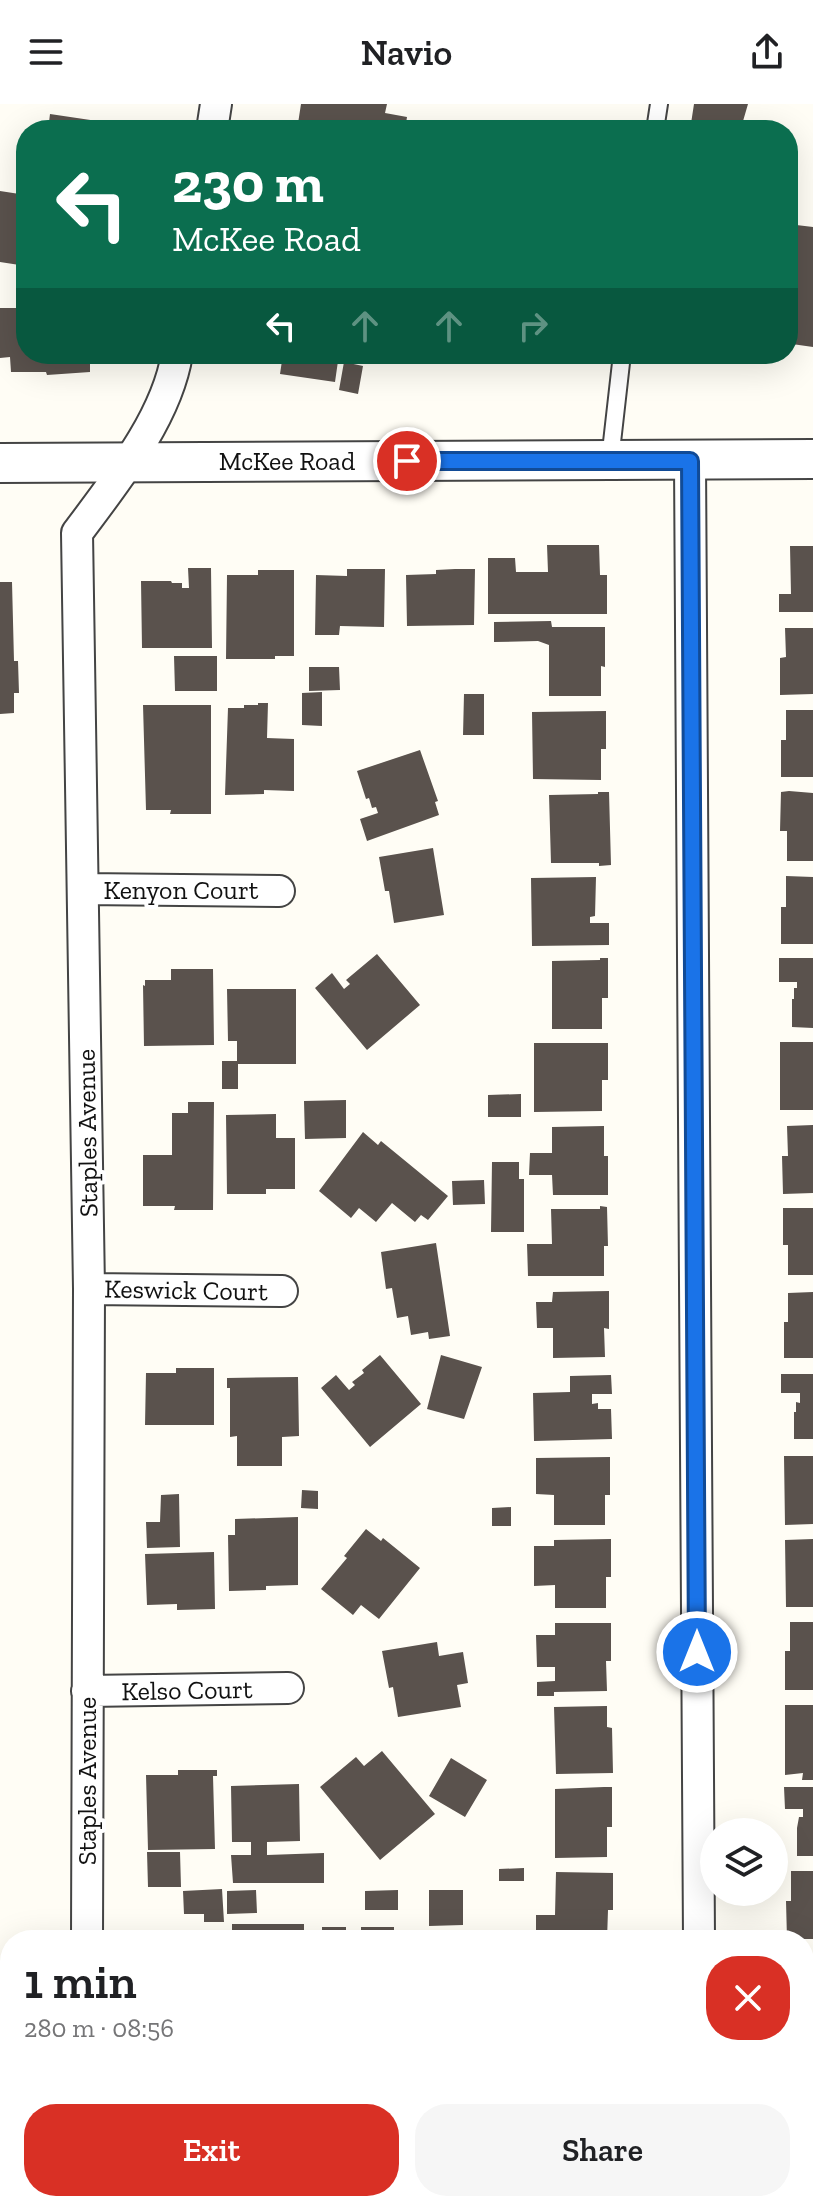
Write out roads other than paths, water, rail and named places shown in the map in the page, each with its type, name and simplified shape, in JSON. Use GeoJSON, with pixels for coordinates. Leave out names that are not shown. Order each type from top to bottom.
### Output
{"type":"FeatureCollection","features":[{"type":"Feature","properties":{"kind":"street","name":"Staples Avenue"},"geometry":{"type":"LineString","coordinates":[[87,1930],[89,1289],[77,533],[129,462],[172,382],[175,364]]}},
{"type":"Feature","properties":{"kind":"street","name":"McKee Road"},"geometry":{"type":"LineString","coordinates":[[0,463],[813,459]]}},
{"type":"Feature","properties":{"kind":"street"},"geometry":{"type":"LineString","coordinates":[[690,461],[699,1930]]}},
{"type":"Feature","properties":{"kind":"street","name":"Kenyon Court"},"geometry":{"type":"LineString","coordinates":[[83,889],[279,891]]}},
{"type":"Feature","properties":{"kind":"street","name":"Keswick Court"},"geometry":{"type":"LineString","coordinates":[[89,1289],[282,1291]]}},
{"type":"Feature","properties":{"kind":"street","name":"Kelso Court"},"geometry":{"type":"LineString","coordinates":[[87,1691],[288,1688]]}},
{"type":"Feature","properties":{"kind":"lane"},"geometry":{"type":"LineString","coordinates":[[610,462],[621,364]]}}]}
